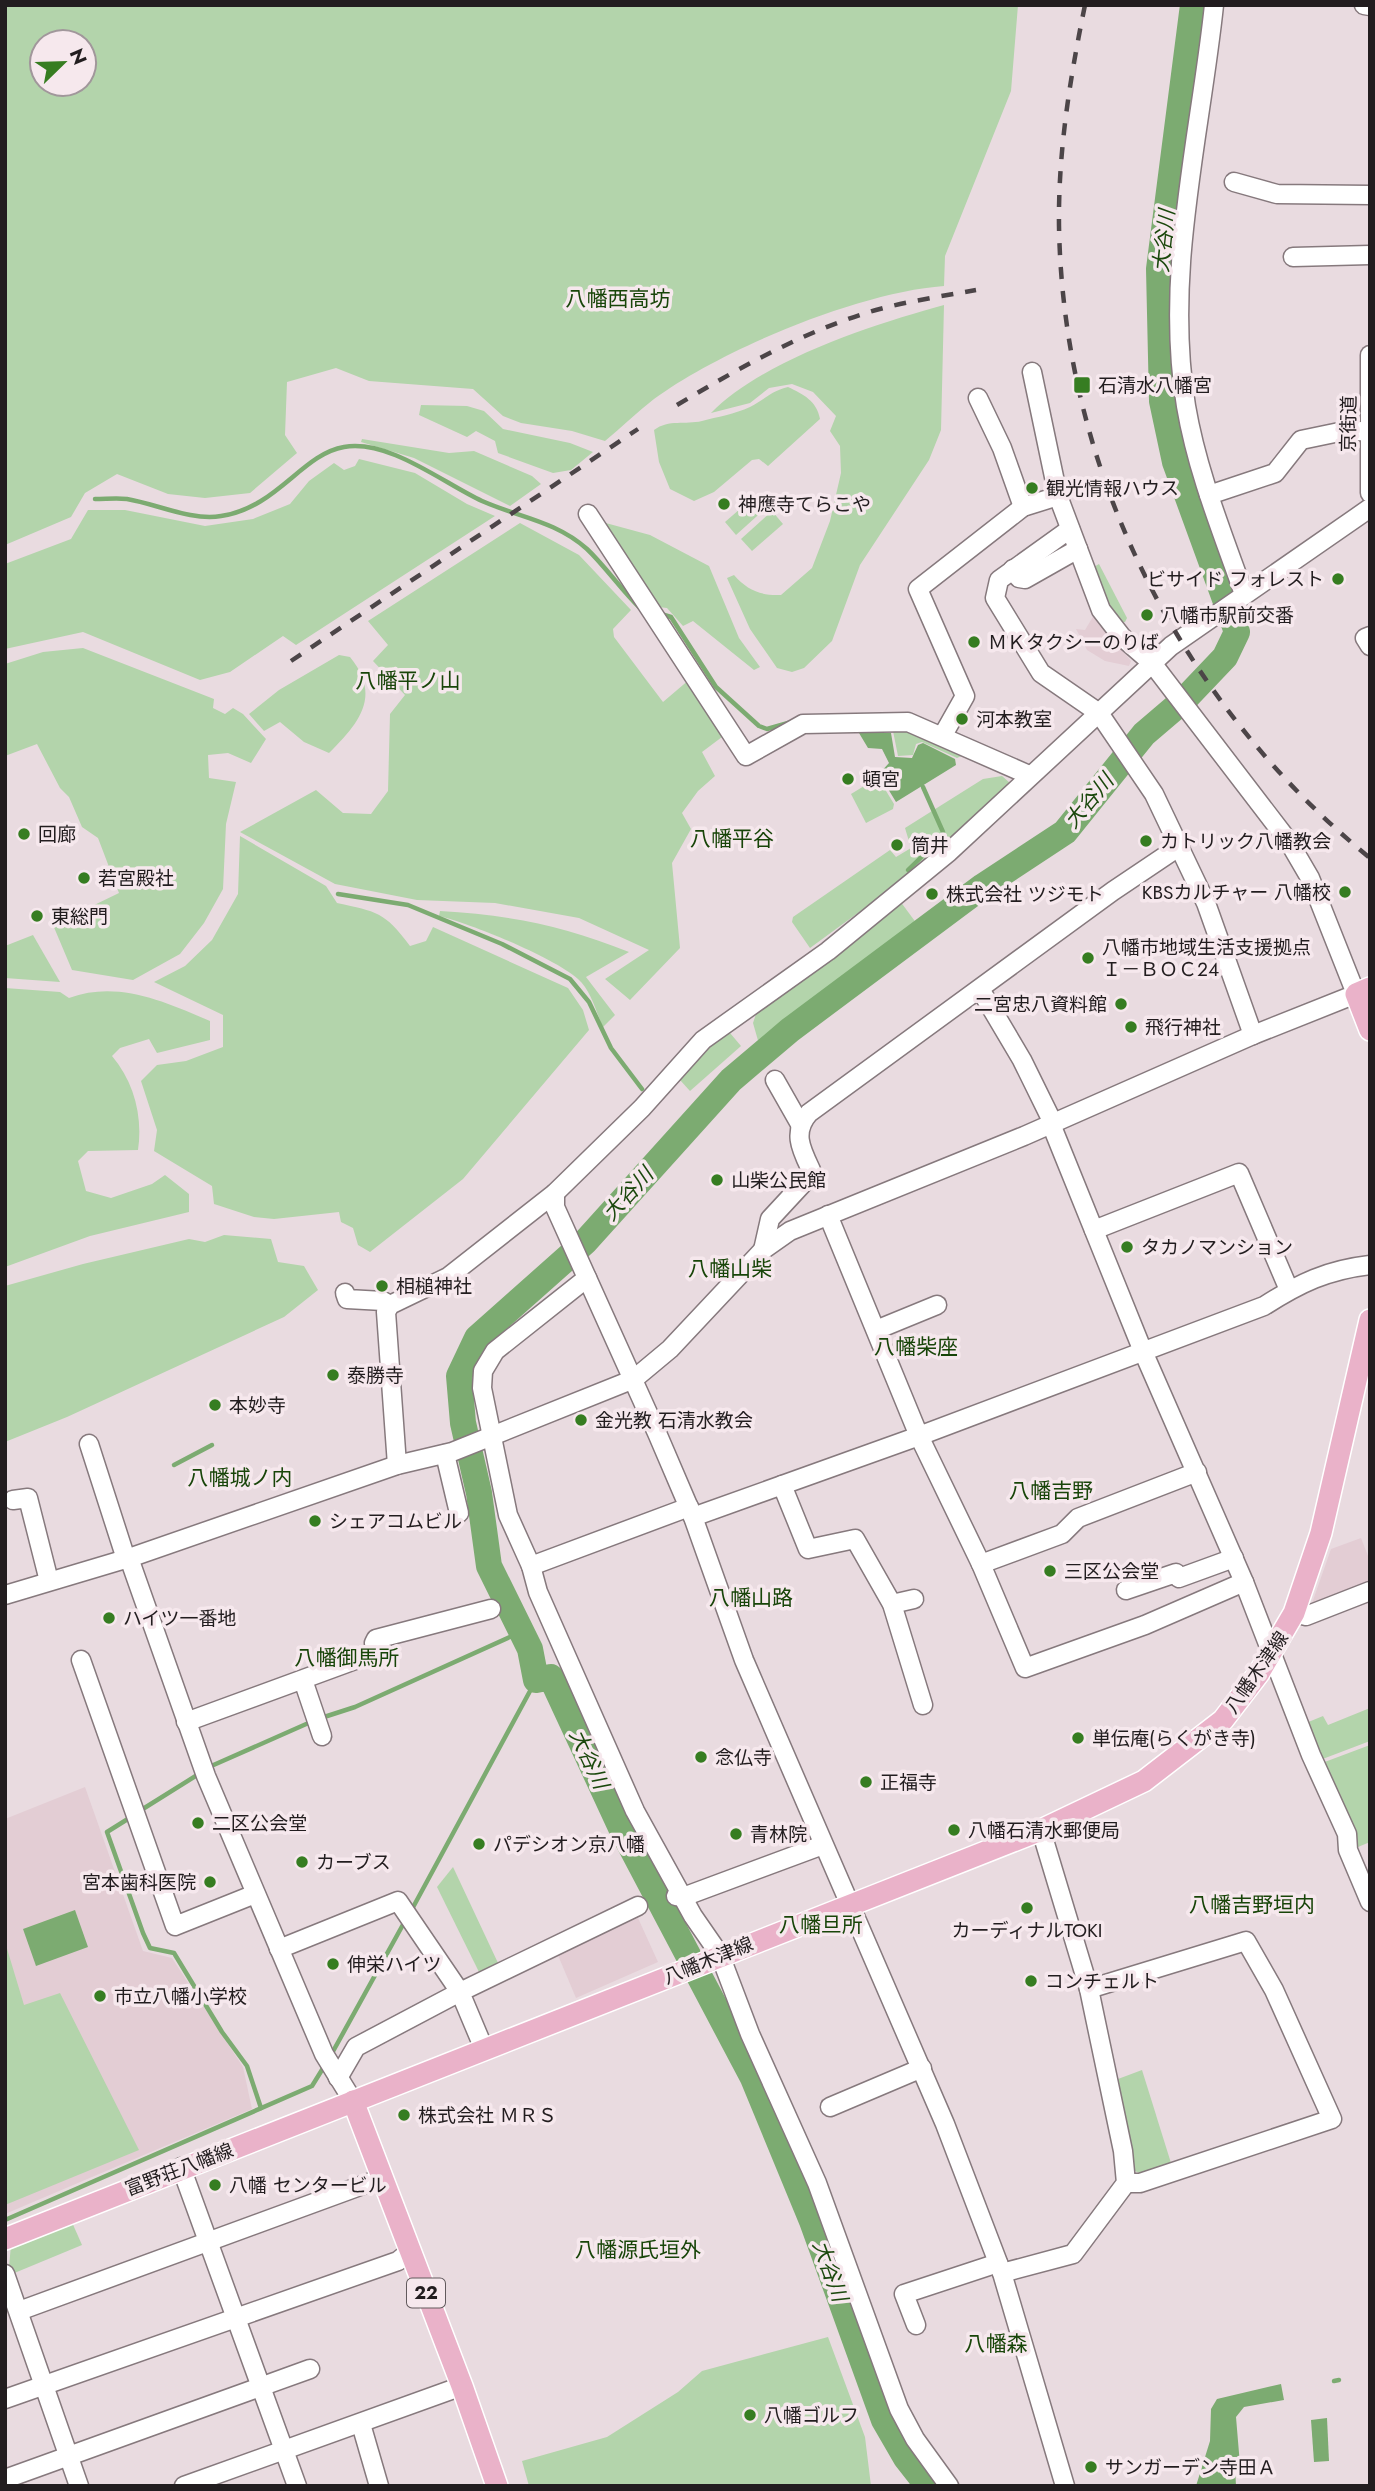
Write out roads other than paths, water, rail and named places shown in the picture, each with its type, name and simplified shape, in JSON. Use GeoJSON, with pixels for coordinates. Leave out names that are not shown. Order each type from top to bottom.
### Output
{"type":"FeatureCollection","features":[{"type":"Feature","properties":{"kind":"main road"},"geometry":{"type":"LineString","coordinates":[[1363,991],[1370,1030]]}},
{"type":"Feature","properties":{"kind":"main road","name":"八幡木津線"},"geometry":{"type":"LineString","coordinates":[[353,2101],[1041,1830],[1144,1781],[1186,1749],[1223,1720],[1273,1651],[1294,1613],[1321,1533],[1370,1320]]}},
{"type":"Feature","properties":{"kind":"main road","name":"富野荘八幡線"},"geometry":{"type":"LineString","coordinates":[[5,2239],[353,2101]]}},
{"type":"Feature","properties":{"kind":"main road","name":"22"},"geometry":{"type":"LineString","coordinates":[[353,2101],[463,2386],[497,2486]]}},
{"type":"Feature","properties":{"kind":"street"},"geometry":{"type":"LineString","coordinates":[[1214,5],[1189,176],[1179,321],[1186,404],[1196,455],[1241,596]]}},
{"type":"Feature","properties":{"kind":"street"},"geometry":{"type":"LineString","coordinates":[[1364,5],[1370,6]]}},
{"type":"Feature","properties":{"kind":"street"},"geometry":{"type":"LineString","coordinates":[[1234,182],[1278,194],[1370,195]]}},
{"type":"Feature","properties":{"kind":"street"},"geometry":{"type":"LineString","coordinates":[[1293,257],[1370,255]]}},
{"type":"Feature","properties":{"kind":"street","name":"京街道"},"geometry":{"type":"LineString","coordinates":[[1370,355],[1370,493]]}},
{"type":"Feature","properties":{"kind":"street"},"geometry":{"type":"LineString","coordinates":[[5,1594],[127,1558],[397,1465],[449,1453],[634,1379],[670,1349],[763,1250],[790,1231],[1052,1124],[1253,1035],[1363,991],[1296,854],[1152,663],[1122,637],[1101,610],[1058,496],[1032,372]]}},
{"type":"Feature","properties":{"kind":"street"},"geometry":{"type":"LineString","coordinates":[[978,398],[1002,448],[1023,507]]}},
{"type":"Feature","properties":{"kind":"street"},"geometry":{"type":"LineString","coordinates":[[1209,495],[1275,473],[1301,440],[1349,430],[1368,432]]}},
{"type":"Feature","properties":{"kind":"street"},"geometry":{"type":"LineString","coordinates":[[943,735],[965,696],[918,589],[1023,507],[1058,496]]}},
{"type":"Feature","properties":{"kind":"street"},"geometry":{"type":"LineString","coordinates":[[397,1465],[386,1312],[390,1305],[448,1277],[555,1193],[642,1108],[703,1040],[828,951],[950,852],[1029,775],[1152,663],[1241,596],[1368,513]]}},
{"type":"Feature","properties":{"kind":"street"},"geometry":{"type":"LineString","coordinates":[[588,514],[746,756],[803,724],[908,722],[943,735],[1029,775]]}},
{"type":"Feature","properties":{"kind":"street"},"geometry":{"type":"LineString","coordinates":[[1070,529],[999,580],[995,598],[1041,673],[1099,713],[1145,780],[1180,846],[1222,942],[1253,1035]]}},
{"type":"Feature","properties":{"kind":"street"},"geometry":{"type":"LineString","coordinates":[[1013,569],[1019,578],[1025,579],[1078,549]]}},
{"type":"Feature","properties":{"kind":"street"},"geometry":{"type":"LineString","coordinates":[[1370,635],[1365,638],[1370,646]]}},
{"type":"Feature","properties":{"kind":"street"},"geometry":{"type":"LineString","coordinates":[[800,1124],[809,1113],[1113,891],[1180,846]]}},
{"type":"Feature","properties":{"kind":"street"},"geometry":{"type":"LineString","coordinates":[[980,989],[1022,1060],[1052,1124],[1142,1349],[1273,1651],[1311,1755],[1347,1834],[1348,1850],[1370,1902]]}},
{"type":"Feature","properties":{"kind":"street"},"geometry":{"type":"LineString","coordinates":[[763,1250],[770,1219],[808,1178],[811,1170],[800,1145],[800,1124],[775,1080]]}},
{"type":"Feature","properties":{"kind":"street"},"geometry":{"type":"LineString","coordinates":[[1094,1230],[1239,1173],[1289,1290]]}},
{"type":"Feature","properties":{"kind":"street"},"geometry":{"type":"LineString","coordinates":[[555,1193],[555,1207],[634,1379],[691,1512],[744,1660],[922,2068],[1000,2268],[1065,2486]]}},
{"type":"Feature","properties":{"kind":"street"},"geometry":{"type":"LineString","coordinates":[[828,1216],[919,1436],[981,1564],[1025,1668],[1145,1625],[1244,1582]]}},
{"type":"Feature","properties":{"kind":"street"},"geometry":{"type":"LineString","coordinates":[[531,1566],[691,1512],[782,1485],[919,1436],[1142,1349],[1264,1306],[1289,1290],[1334,1270],[1370,1265]]}},
{"type":"Feature","properties":{"kind":"street"},"geometry":{"type":"LineString","coordinates":[[586,1275],[495,1351],[483,1371],[482,1388],[490,1436],[508,1514],[531,1566],[538,1592],[635,1811],[679,1897],[717,1956],[817,2183],[899,2409],[915,2439],[949,2486]]}},
{"type":"Feature","properties":{"kind":"street"},"geometry":{"type":"LineString","coordinates":[[345,1293],[347,1299],[383,1301],[390,1305]]}},
{"type":"Feature","properties":{"kind":"street"},"geometry":{"type":"LineString","coordinates":[[876,1330],[937,1305]]}},
{"type":"Feature","properties":{"kind":"street"},"geometry":{"type":"LineString","coordinates":[[89,1444],[127,1558],[205,1771],[324,2054],[353,2101]]}},
{"type":"Feature","properties":{"kind":"street"},"geometry":{"type":"LineString","coordinates":[[449,1453],[459,1513]]}},
{"type":"Feature","properties":{"kind":"street"},"geometry":{"type":"LineString","coordinates":[[981,1564],[1062,1534],[1078,1518],[1197,1472]]}},
{"type":"Feature","properties":{"kind":"street"},"geometry":{"type":"LineString","coordinates":[[782,1485],[808,1549],[855,1539],[892,1604],[923,1705]]}},
{"type":"Feature","properties":{"kind":"street"},"geometry":{"type":"LineString","coordinates":[[13,1500],[28,1498],[49,1581]]}},
{"type":"Feature","properties":{"kind":"street"},"geometry":{"type":"LineString","coordinates":[[1126,1590],[1176,1573],[1180,1578],[1234,1558]]}},
{"type":"Feature","properties":{"kind":"street"},"geometry":{"type":"LineString","coordinates":[[1294,1613],[1306,1616],[1370,1591]]}},
{"type":"Feature","properties":{"kind":"street"},"geometry":{"type":"LineString","coordinates":[[892,1604],[914,1599]]}},
{"type":"Feature","properties":{"kind":"street"},"geometry":{"type":"LineString","coordinates":[[186,1722],[377,1652],[374,1643],[376,1639],[491,1609]]}},
{"type":"Feature","properties":{"kind":"street"},"geometry":{"type":"LineString","coordinates":[[81,1660],[175,1926],[255,1894]]}},
{"type":"Feature","properties":{"kind":"street"},"geometry":{"type":"LineString","coordinates":[[303,1680],[318,1726]]}},
{"type":"Feature","properties":{"kind":"street"},"geometry":{"type":"LineString","coordinates":[[916,2325],[904,2294],[1000,2268],[1073,2254],[1126,2183],[1123,2151],[1089,1989],[1041,1830]]}},
{"type":"Feature","properties":{"kind":"street"},"geometry":{"type":"LineString","coordinates":[[679,1897],[823,1845]]}},
{"type":"Feature","properties":{"kind":"street"},"geometry":{"type":"LineString","coordinates":[[279,1950],[398,1901],[418,1926],[460,1992],[484,2049]]}},
{"type":"Feature","properties":{"kind":"street"},"geometry":{"type":"LineString","coordinates":[[336,2076],[356,2047],[460,1992],[641,1908]]}},
{"type":"Feature","properties":{"kind":"street"},"geometry":{"type":"LineString","coordinates":[[1089,1989],[1246,1941],[1274,1990],[1332,2119],[1140,2183],[1126,2183]]}},
{"type":"Feature","properties":{"kind":"street"},"geometry":{"type":"LineString","coordinates":[[830,2107],[922,2068]]}},
{"type":"Feature","properties":{"kind":"street"},"geometry":{"type":"LineString","coordinates":[[181,2167],[297,2486]]}},
{"type":"Feature","properties":{"kind":"street"},"geometry":{"type":"LineString","coordinates":[[19,2311],[382,2178]]}},
{"type":"Feature","properties":{"kind":"street"},"geometry":{"type":"LineString","coordinates":[[5,2399],[398,2261],[410,2251]]}},
{"type":"Feature","properties":{"kind":"street"},"geometry":{"type":"LineString","coordinates":[[6,2280],[46,2384],[79,2486]]}},
{"type":"Feature","properties":{"kind":"street"},"geometry":{"type":"LineString","coordinates":[[5,2479],[310,2369]]}},
{"type":"Feature","properties":{"kind":"street"},"geometry":{"type":"LineString","coordinates":[[184,2486],[463,2386]]}},
{"type":"Feature","properties":{"kind":"street"},"geometry":{"type":"LineString","coordinates":[[360,2424],[379,2486]]}},
{"type":"Feature","properties":{"kind":"waterway","name":"大谷川"},"geometry":{"type":"LineString","coordinates":[[928,2486],[906,2458],[884,2420],[812,2221],[753,2078],[622,1830],[551,1677],[536,1680],[530,1649],[489,1566],[479,1493],[463,1423],[459,1376],[477,1338],[585,1242],[731,1080],[790,1030],[983,886],[1065,832],[1144,734],[1185,699],[1225,657],[1237,632],[1175,462],[1162,401],[1159,269],[1193,5]]}},
{"type":"Feature","properties":{"kind":"waterway"},"geometry":{"type":"LineString","coordinates":[[95,499],[127,499],[186,514],[221,516],[258,503],[329,452],[344,447],[361,446],[397,456],[482,501],[563,532],[587,549],[641,609]]}},
{"type":"Feature","properties":{"kind":"waterway"},"geometry":{"type":"LineString","coordinates":[[661,614],[671,617],[716,687],[759,726],[767,729],[788,723]]}},
{"type":"Feature","properties":{"kind":"waterway"},"geometry":{"type":"LineString","coordinates":[[908,870],[942,837],[943,832],[923,787]]}},
{"type":"Feature","properties":{"kind":"waterway"},"geometry":{"type":"LineString","coordinates":[[338,894],[408,905],[502,944],[570,979],[589,1002],[611,1048],[642,1089]]}},
{"type":"Feature","properties":{"kind":"waterway"},"geometry":{"type":"LineString","coordinates":[[174,1465],[212,1445]]}},
{"type":"Feature","properties":{"kind":"waterway"},"geometry":{"type":"LineString","coordinates":[[321,1718],[355,1707],[521,1632]]}},
{"type":"Feature","properties":{"kind":"waterway"},"geometry":{"type":"LineString","coordinates":[[411,1911],[536,1680]]}},
{"type":"Feature","properties":{"kind":"waterway"},"geometry":{"type":"LineString","coordinates":[[209,1767],[313,1721]]}},
{"type":"Feature","properties":{"kind":"waterway"},"geometry":{"type":"LineString","coordinates":[[138,1812],[202,1772]]}},
{"type":"Feature","properties":{"kind":"waterway"},"geometry":{"type":"LineString","coordinates":[[131,1817],[107,1832],[143,1933],[150,1948],[174,1953],[222,2032],[247,2066],[261,2108]]}},
{"type":"Feature","properties":{"kind":"waterway"},"geometry":{"type":"LineString","coordinates":[[331,2055],[405,1921]]}},
{"type":"Feature","properties":{"kind":"waterway"},"geometry":{"type":"LineString","coordinates":[[5,2220],[312,2086],[325,2065]]}},
{"type":"Feature","properties":{"kind":"waterway"},"geometry":{"type":"LineString","coordinates":[[1334,2381],[1339,2380]]}},
{"type":"Feature","properties":{"kind":"railway"},"geometry":{"type":"LineString","coordinates":[[1085,5],[1066,115],[1059,226],[1066,317],[1083,406],[1109,493],[1145,576],[1190,655],[1242,729],[1303,797],[1370,858]]}},
{"type":"Feature","properties":{"kind":"railway"},"geometry":{"type":"LineString","coordinates":[[677,405],[749,364],[824,328],[888,307],[976,290]]}},
{"type":"Feature","properties":{"kind":"railway"},"geometry":{"type":"LineString","coordinates":[[291,661],[638,429]]}},
{"type":"Feature","properties":{"kind":"place","name":"石清水八幡宮"},"geometry":{"type":"Point","coordinates":[1082,385]}},
{"type":"Feature","properties":{"kind":"place","name":"観光情報ハウス"},"geometry":{"type":"Point","coordinates":[1032,488]}},
{"type":"Feature","properties":{"kind":"place","name":"神應寺てらこや"},"geometry":{"type":"Point","coordinates":[724,504]}},
{"type":"Feature","properties":{"kind":"place","name":"ビサイド フォレスト"},"geometry":{"type":"Point","coordinates":[1338,579]}},
{"type":"Feature","properties":{"kind":"place","name":"八幡市駅前交番"},"geometry":{"type":"Point","coordinates":[1147,615]}},
{"type":"Feature","properties":{"kind":"place","name":"ＭＫタクシーのりば"},"geometry":{"type":"Point","coordinates":[974,642]}},
{"type":"Feature","properties":{"kind":"place","name":"河本教室"},"geometry":{"type":"Point","coordinates":[962,719]}},
{"type":"Feature","properties":{"kind":"place","name":"頓宮"},"geometry":{"type":"Point","coordinates":[848,779]}},
{"type":"Feature","properties":{"kind":"place","name":"回廊"},"geometry":{"type":"Point","coordinates":[24,834]}},
{"type":"Feature","properties":{"kind":"place","name":"カトリック八幡教会"},"geometry":{"type":"Point","coordinates":[1146,841]}},
{"type":"Feature","properties":{"kind":"place","name":"筒井"},"geometry":{"type":"Point","coordinates":[897,845]}},
{"type":"Feature","properties":{"kind":"place","name":"若宮殿社"},"geometry":{"type":"Point","coordinates":[84,878]}},
{"type":"Feature","properties":{"kind":"place","name":"KBSカルチャー 八幡校"},"geometry":{"type":"Point","coordinates":[1345,892]}},
{"type":"Feature","properties":{"kind":"place","name":"株式会社 ツジモト"},"geometry":{"type":"Point","coordinates":[932,894]}},
{"type":"Feature","properties":{"kind":"place","name":"東総門"},"geometry":{"type":"Point","coordinates":[37,916]}},
{"type":"Feature","properties":{"kind":"place","name":"八幡市地域生活支援拠点 Ｉ－ＢＯＣ２４"},"geometry":{"type":"Point","coordinates":[1088,958]}},
{"type":"Feature","properties":{"kind":"place","name":"二宮忠八資料館"},"geometry":{"type":"Point","coordinates":[1121,1004]}},
{"type":"Feature","properties":{"kind":"place","name":"飛行神社"},"geometry":{"type":"Point","coordinates":[1131,1027]}},
{"type":"Feature","properties":{"kind":"place","name":"山柴公民館"},"geometry":{"type":"Point","coordinates":[717,1180]}},
{"type":"Feature","properties":{"kind":"place","name":"タカノマンション"},"geometry":{"type":"Point","coordinates":[1127,1247]}},
{"type":"Feature","properties":{"kind":"place","name":"相槌神社"},"geometry":{"type":"Point","coordinates":[382,1286]}},
{"type":"Feature","properties":{"kind":"place","name":"泰勝寺"},"geometry":{"type":"Point","coordinates":[333,1375]}},
{"type":"Feature","properties":{"kind":"place","name":"本妙寺"},"geometry":{"type":"Point","coordinates":[215,1405]}},
{"type":"Feature","properties":{"kind":"place","name":"金光教 石清水教会"},"geometry":{"type":"Point","coordinates":[581,1420]}},
{"type":"Feature","properties":{"kind":"place","name":"シェアコムビル"},"geometry":{"type":"Point","coordinates":[315,1521]}},
{"type":"Feature","properties":{"kind":"place","name":"三区公会堂"},"geometry":{"type":"Point","coordinates":[1050,1571]}},
{"type":"Feature","properties":{"kind":"place","name":"ハイツ一番地"},"geometry":{"type":"Point","coordinates":[109,1618]}},
{"type":"Feature","properties":{"kind":"place","name":"単伝庵(らくがき寺)"},"geometry":{"type":"Point","coordinates":[1078,1738]}},
{"type":"Feature","properties":{"kind":"place","name":"念仏寺"},"geometry":{"type":"Point","coordinates":[701,1757]}},
{"type":"Feature","properties":{"kind":"place","name":"正福寺"},"geometry":{"type":"Point","coordinates":[866,1782]}},
{"type":"Feature","properties":{"kind":"place","name":"二区公会堂"},"geometry":{"type":"Point","coordinates":[198,1823]}},
{"type":"Feature","properties":{"kind":"place","name":"八幡石清水郵便局"},"geometry":{"type":"Point","coordinates":[954,1830]}},
{"type":"Feature","properties":{"kind":"place","name":"青林院"},"geometry":{"type":"Point","coordinates":[736,1834]}},
{"type":"Feature","properties":{"kind":"place","name":"パデシオン京八幡"},"geometry":{"type":"Point","coordinates":[479,1844]}},
{"type":"Feature","properties":{"kind":"place","name":"カーブス"},"geometry":{"type":"Point","coordinates":[302,1862]}},
{"type":"Feature","properties":{"kind":"place","name":"宮本歯科医院"},"geometry":{"type":"Point","coordinates":[210,1882]}},
{"type":"Feature","properties":{"kind":"place","name":"カーディナルTOKI"},"geometry":{"type":"Point","coordinates":[1027,1908]}},
{"type":"Feature","properties":{"kind":"place","name":"伸栄ハイツ"},"geometry":{"type":"Point","coordinates":[333,1964]}},
{"type":"Feature","properties":{"kind":"place","name":"コンチェルト"},"geometry":{"type":"Point","coordinates":[1031,1981]}},
{"type":"Feature","properties":{"kind":"place","name":"市立八幡小学校"},"geometry":{"type":"Point","coordinates":[100,1996]}},
{"type":"Feature","properties":{"kind":"place","name":"株式会社 ＭＲＳ"},"geometry":{"type":"Point","coordinates":[404,2115]}},
{"type":"Feature","properties":{"kind":"place","name":"八幡 センタービル"},"geometry":{"type":"Point","coordinates":[215,2185]}},
{"type":"Feature","properties":{"kind":"place","name":"八幡ゴルフ"},"geometry":{"type":"Point","coordinates":[750,2415]}},
{"type":"Feature","properties":{"kind":"place","name":"サンガーデン寺田Ａ"},"geometry":{"type":"Point","coordinates":[1091,2467]}},
{"type":"Feature","properties":{"kind":"district","name":"八幡西高坊"},"geometry":{"type":"Point","coordinates":[618,299]}},
{"type":"Feature","properties":{"kind":"district","name":"八幡平ノ山"},"geometry":{"type":"Point","coordinates":[408,681]}},
{"type":"Feature","properties":{"kind":"district","name":"八幡平谷"},"geometry":{"type":"Point","coordinates":[732,839]}},
{"type":"Feature","properties":{"kind":"district","name":"八幡山柴"},"geometry":{"type":"Point","coordinates":[730,1269]}},
{"type":"Feature","properties":{"kind":"district","name":"八幡柴座"},"geometry":{"type":"Point","coordinates":[916,1347]}},
{"type":"Feature","properties":{"kind":"district","name":"八幡城ノ内"},"geometry":{"type":"Point","coordinates":[240,1478]}},
{"type":"Feature","properties":{"kind":"district","name":"八幡吉野"},"geometry":{"type":"Point","coordinates":[1051,1491]}},
{"type":"Feature","properties":{"kind":"district","name":"八幡山路"},"geometry":{"type":"Point","coordinates":[751,1598]}},
{"type":"Feature","properties":{"kind":"district","name":"八幡御馬所"},"geometry":{"type":"Point","coordinates":[347,1658]}},
{"type":"Feature","properties":{"kind":"district","name":"八幡吉野垣内"},"geometry":{"type":"Point","coordinates":[1252,1905]}},
{"type":"Feature","properties":{"kind":"district","name":"八幡旦所"},"geometry":{"type":"Point","coordinates":[821,1925]}},
{"type":"Feature","properties":{"kind":"district","name":"八幡源氏垣外"},"geometry":{"type":"Point","coordinates":[638,2250]}},
{"type":"Feature","properties":{"kind":"district","name":"八幡森"},"geometry":{"type":"Point","coordinates":[996,2344]}}]}
